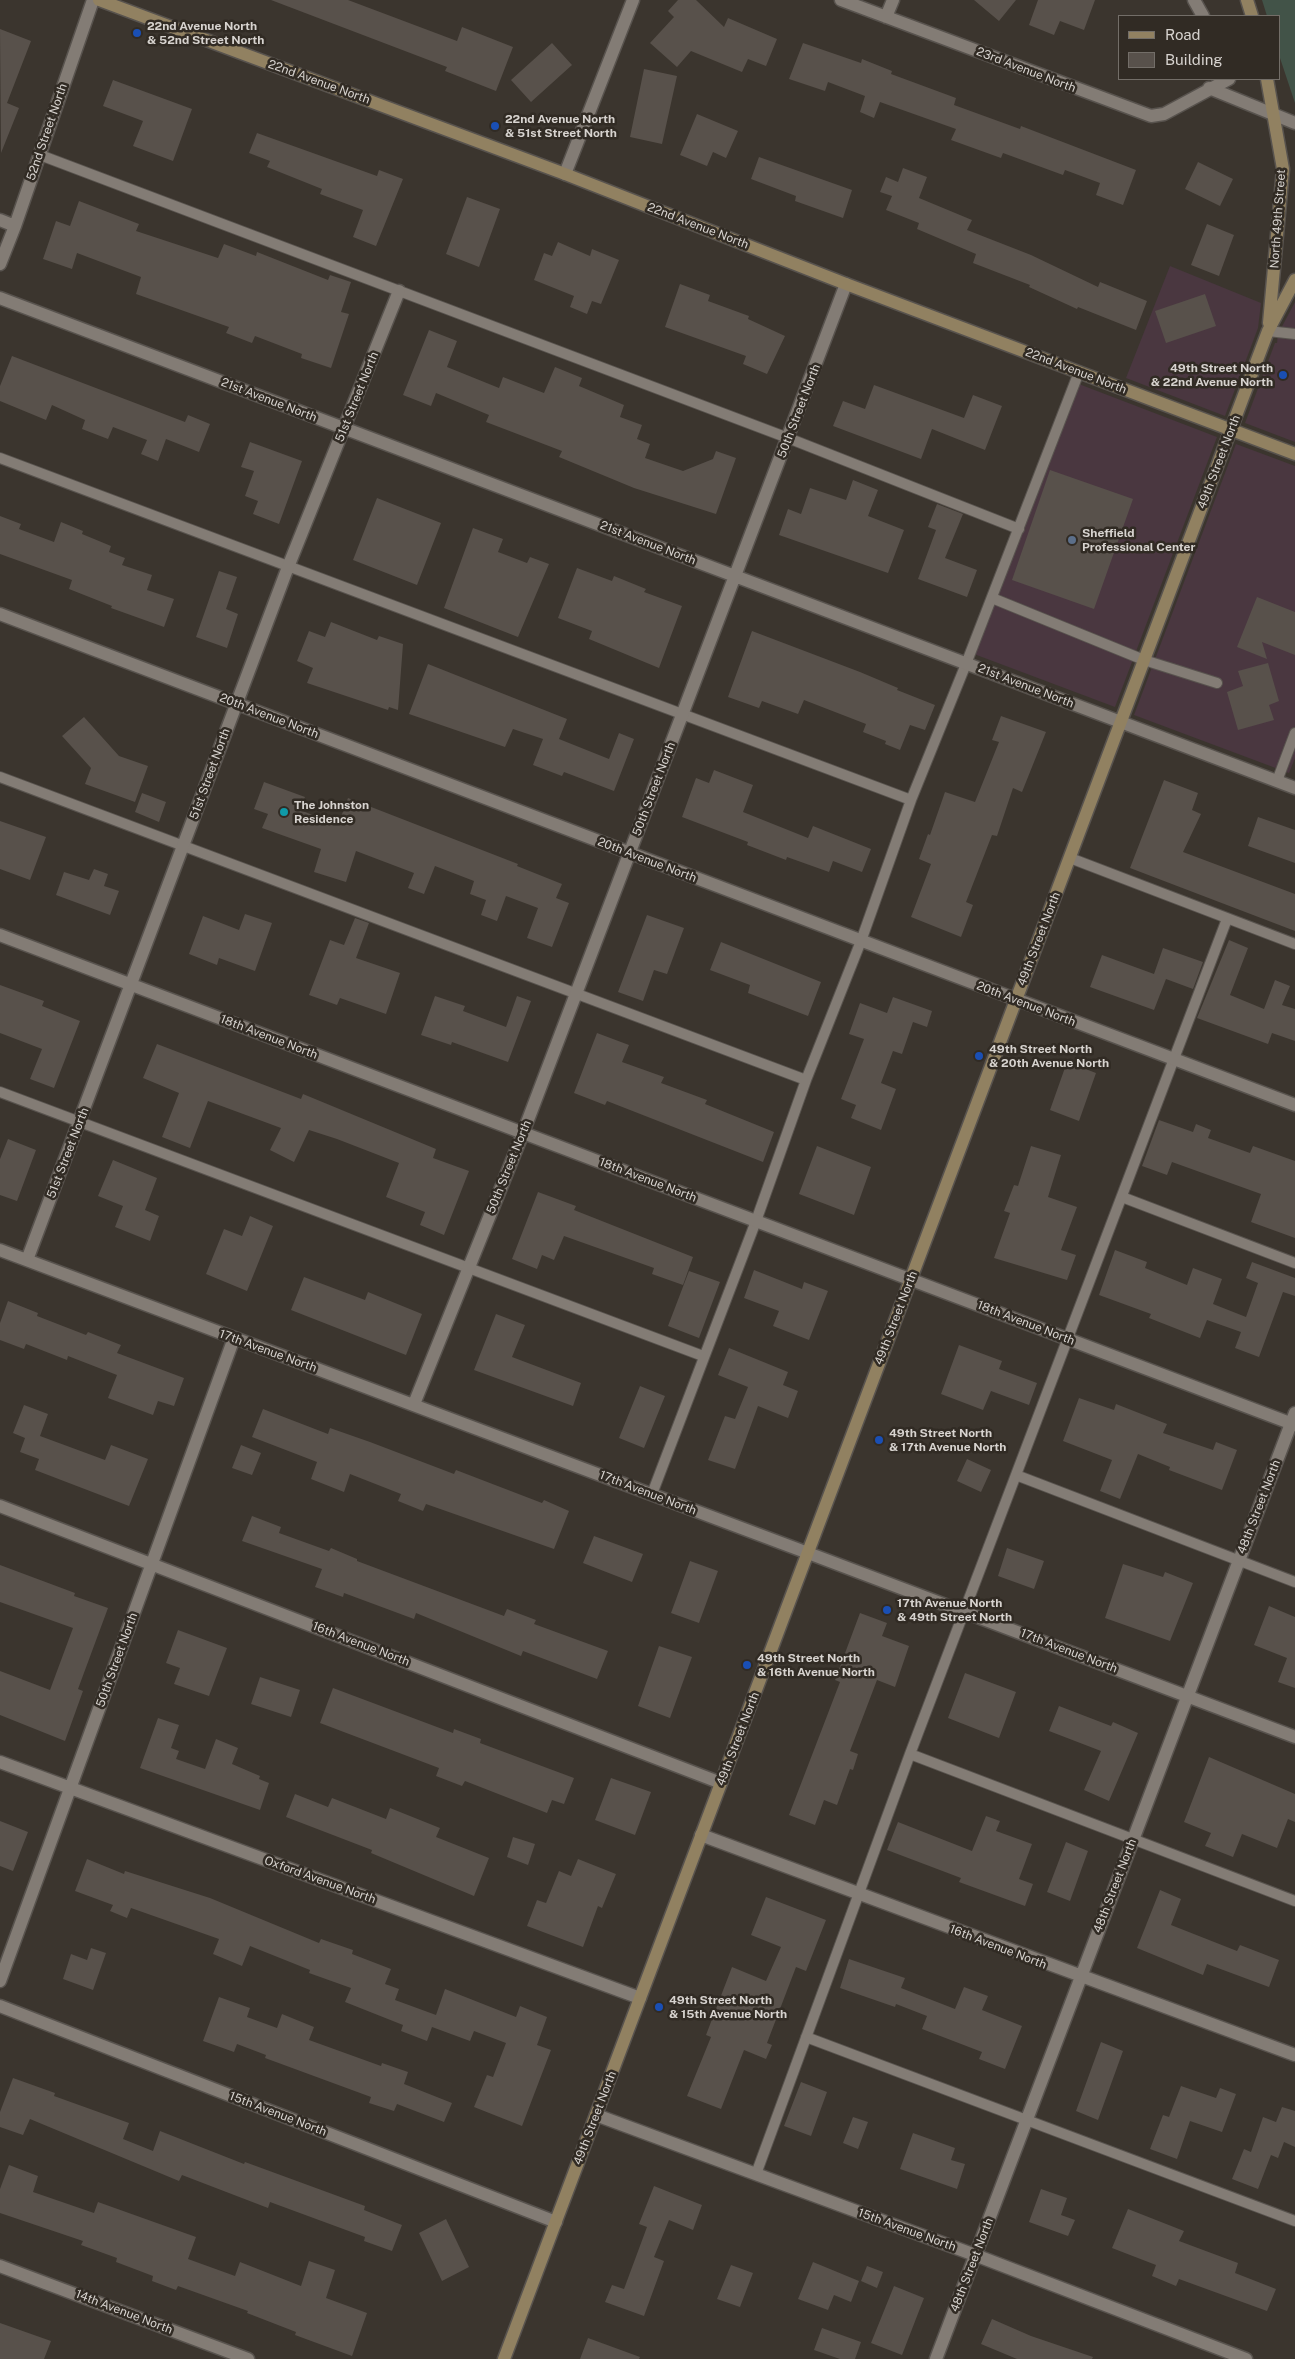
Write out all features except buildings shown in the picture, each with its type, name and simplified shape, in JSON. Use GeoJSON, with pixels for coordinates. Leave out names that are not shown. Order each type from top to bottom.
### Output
{"type":"FeatureCollection","features":[{"type":"Feature","properties":{"kind":"main road","name":"22nd Avenue North"},"geometry":{"type":"LineString","coordinates":[[99,0],[565,174],[846,284],[1295,454]]}},
{"type":"Feature","properties":{"kind":"main road"},"geometry":{"type":"LineString","coordinates":[[1247,0],[1252,15]]}},
{"type":"Feature","properties":{"kind":"main road","name":"North 49th Street"},"geometry":{"type":"LineString","coordinates":[[1267,80],[1282,169],[1268,331]]}},
{"type":"Feature","properties":{"kind":"main road","name":"49th Street North"},"geometry":{"type":"LineString","coordinates":[[504,2359],[1268,331],[1295,280]]}},
{"type":"Feature","properties":{"kind":"street","name":"52nd Street North"},"geometry":{"type":"LineString","coordinates":[[0,264],[15,226],[93,0]]}},
{"type":"Feature","properties":{"kind":"street"},"geometry":{"type":"LineString","coordinates":[[565,174],[634,0]]}},
{"type":"Feature","properties":{"kind":"street","name":"23rd Avenue North"},"geometry":{"type":"LineString","coordinates":[[841,0],[1151,116],[1164,114],[1211,83],[1224,80]]}},
{"type":"Feature","properties":{"kind":"street"},"geometry":{"type":"LineString","coordinates":[[886,18],[893,0]]}},
{"type":"Feature","properties":{"kind":"street"},"geometry":{"type":"LineString","coordinates":[[1194,0],[1202,15]]}},
{"type":"Feature","properties":{"kind":"street"},"geometry":{"type":"LineString","coordinates":[[1211,83],[1295,123]]}},
{"type":"Feature","properties":{"kind":"street"},"geometry":{"type":"LineString","coordinates":[[0,220],[15,226]]}},
{"type":"Feature","properties":{"kind":"street","name":"50th Street North"},"geometry":{"type":"LineString","coordinates":[[414,1404],[576,993],[846,284]]}},
{"type":"Feature","properties":{"kind":"street","name":"51st Street North"},"geometry":{"type":"LineString","coordinates":[[27,1260],[288,567],[399,291]]}},
{"type":"Feature","properties":{"kind":"street","name":"21st Avenue North"},"geometry":{"type":"LineString","coordinates":[[0,298],[1295,788]]}},
{"type":"Feature","properties":{"kind":"street","name":"20th Avenue North"},"geometry":{"type":"LineString","coordinates":[[0,614],[1295,1105]]}},
{"type":"Feature","properties":{"kind":"street","name":"18th Avenue North"},"geometry":{"type":"LineString","coordinates":[[0,935],[1068,1339],[1294,1420]]}},
{"type":"Feature","properties":{"kind":"street","name":"17th Avenue North"},"geometry":{"type":"LineString","coordinates":[[0,1250],[414,1404],[1295,1737]]}},
{"type":"Feature","properties":{"kind":"street","name":"50th Street North"},"geometry":{"type":"LineString","coordinates":[[0,1981],[234,1338]]}},
{"type":"Feature","properties":{"kind":"street","name":"48th Street North"},"geometry":{"type":"LineString","coordinates":[[936,2359],[1294,1420]]}},
{"type":"Feature","properties":{"kind":"street","name":"16th Avenue North"},"geometry":{"type":"LineString","coordinates":[[0,1506],[721,1782]]}},
{"type":"Feature","properties":{"kind":"street","name":"Oxford Avenue North"},"geometry":{"type":"LineString","coordinates":[[0,1762],[640,1998]]}},
{"type":"Feature","properties":{"kind":"street","name":"16th Avenue North"},"geometry":{"type":"LineString","coordinates":[[701,1835],[1081,1978],[1295,2055]]}},
{"type":"Feature","properties":{"kind":"street","name":"15th Avenue North"},"geometry":{"type":"LineString","coordinates":[[0,2006],[556,2222]]}},
{"type":"Feature","properties":{"kind":"street","name":"15th Avenue North"},"geometry":{"type":"LineString","coordinates":[[596,2115],[975,2255],[1246,2359]]}},
{"type":"Feature","properties":{"kind":"street","name":"14th Avenue North"},"geometry":{"type":"LineString","coordinates":[[0,2266],[248,2359]]}},
{"type":"Feature","properties":{"kind":"lane"},"geometry":{"type":"LineString","coordinates":[[40,155],[788,438],[1019,528]]}},
{"type":"Feature","properties":{"kind":"lane"},"geometry":{"type":"LineString","coordinates":[[1268,331],[1295,334]]}},
{"type":"Feature","properties":{"kind":"lane"},"geometry":{"type":"LineString","coordinates":[[652,1494],[756,1221],[806,1080],[861,941],[911,800],[992,598],[1079,372]]}},
{"type":"Feature","properties":{"kind":"lane"},"geometry":{"type":"LineString","coordinates":[[0,458],[911,800]]}},
{"type":"Feature","properties":{"kind":"lane"},"geometry":{"type":"LineString","coordinates":[[992,598],[1144,660],[1217,682]]}},
{"type":"Feature","properties":{"kind":"lane"},"geometry":{"type":"LineString","coordinates":[[1277,781],[1295,733]]}},
{"type":"Feature","properties":{"kind":"lane"},"geometry":{"type":"LineString","coordinates":[[0,777],[806,1080]]}},
{"type":"Feature","properties":{"kind":"lane"},"geometry":{"type":"LineString","coordinates":[[1070,858],[1295,944]]}},
{"type":"Feature","properties":{"kind":"lane"},"geometry":{"type":"LineString","coordinates":[[756,2174],[910,1754],[1227,919]]}},
{"type":"Feature","properties":{"kind":"lane"},"geometry":{"type":"LineString","coordinates":[[0,1092],[703,1356]]}},
{"type":"Feature","properties":{"kind":"lane"},"geometry":{"type":"LineString","coordinates":[[1122,1198],[1295,1263]]}},
{"type":"Feature","properties":{"kind":"lane"},"geometry":{"type":"LineString","coordinates":[[1016,1475],[1295,1582]]}},
{"type":"Feature","properties":{"kind":"lane"},"geometry":{"type":"LineString","coordinates":[[910,1754],[1295,1900]]}},
{"type":"Feature","properties":{"kind":"lane"},"geometry":{"type":"LineString","coordinates":[[806,2037],[1295,2221]]}},
{"type":"Feature","properties":{"kind":"shaded area"},"geometry":{"type":"Polygon","coordinates":[[[1170,266],[1261,303],[1258,328],[1225,416],[1126,378],[1170,266]]]}},
{"type":"Feature","properties":{"kind":"shaded area"},"geometry":{"type":"Polygon","coordinates":[[[1295,302],[1295,442],[1245,423],[1275,343],[1277,343],[1278,334],[1295,302]]]}},
{"type":"Feature","properties":{"kind":"shaded area"},"geometry":{"type":"Polygon","coordinates":[[[1071,381],[1217,437],[1115,707],[966,651],[1071,381]]]}},
{"type":"Feature","properties":{"kind":"shaded area"},"geometry":{"type":"Polygon","coordinates":[[[1236,444],[1295,466],[1295,758],[1289,773],[1134,715],[1236,444]]]}},
{"type":"Feature","properties":{"kind":"green space"},"geometry":{"type":"Polygon","coordinates":[[[1262,0],[1295,0],[1295,103],[1280,58],[1280,15],[1267,15],[1262,0]]]}},
{"type":"Feature","properties":{"kind":"place","name":"22nd Avenue North & 52nd Street North"},"geometry":{"type":"Point","coordinates":[137,33]}},
{"type":"Feature","properties":{"kind":"place","name":"22nd Avenue North & 51st Street North"},"geometry":{"type":"Point","coordinates":[495,126]}},
{"type":"Feature","properties":{"kind":"place","name":"49th Street North & 22nd Avenue North"},"geometry":{"type":"Point","coordinates":[1283,375]}},
{"type":"Feature","properties":{"kind":"place","name":"Sheffield Professional Center"},"geometry":{"type":"Point","coordinates":[1072,540]}},
{"type":"Feature","properties":{"kind":"place","name":"The Johnston Residence"},"geometry":{"type":"Point","coordinates":[284,812]}},
{"type":"Feature","properties":{"kind":"place","name":"49th Street North & 20th Avenue North"},"geometry":{"type":"Point","coordinates":[979,1056]}},
{"type":"Feature","properties":{"kind":"place","name":"49th Street North & 17th Avenue North"},"geometry":{"type":"Point","coordinates":[879,1440]}},
{"type":"Feature","properties":{"kind":"place","name":"17th Avenue North & 49th Street North"},"geometry":{"type":"Point","coordinates":[887,1610]}},
{"type":"Feature","properties":{"kind":"place","name":"49th Street North & 16th Avenue North"},"geometry":{"type":"Point","coordinates":[747,1665]}},
{"type":"Feature","properties":{"kind":"place","name":"49th Street North & 15th Avenue North"},"geometry":{"type":"Point","coordinates":[659,2007]}}]}
